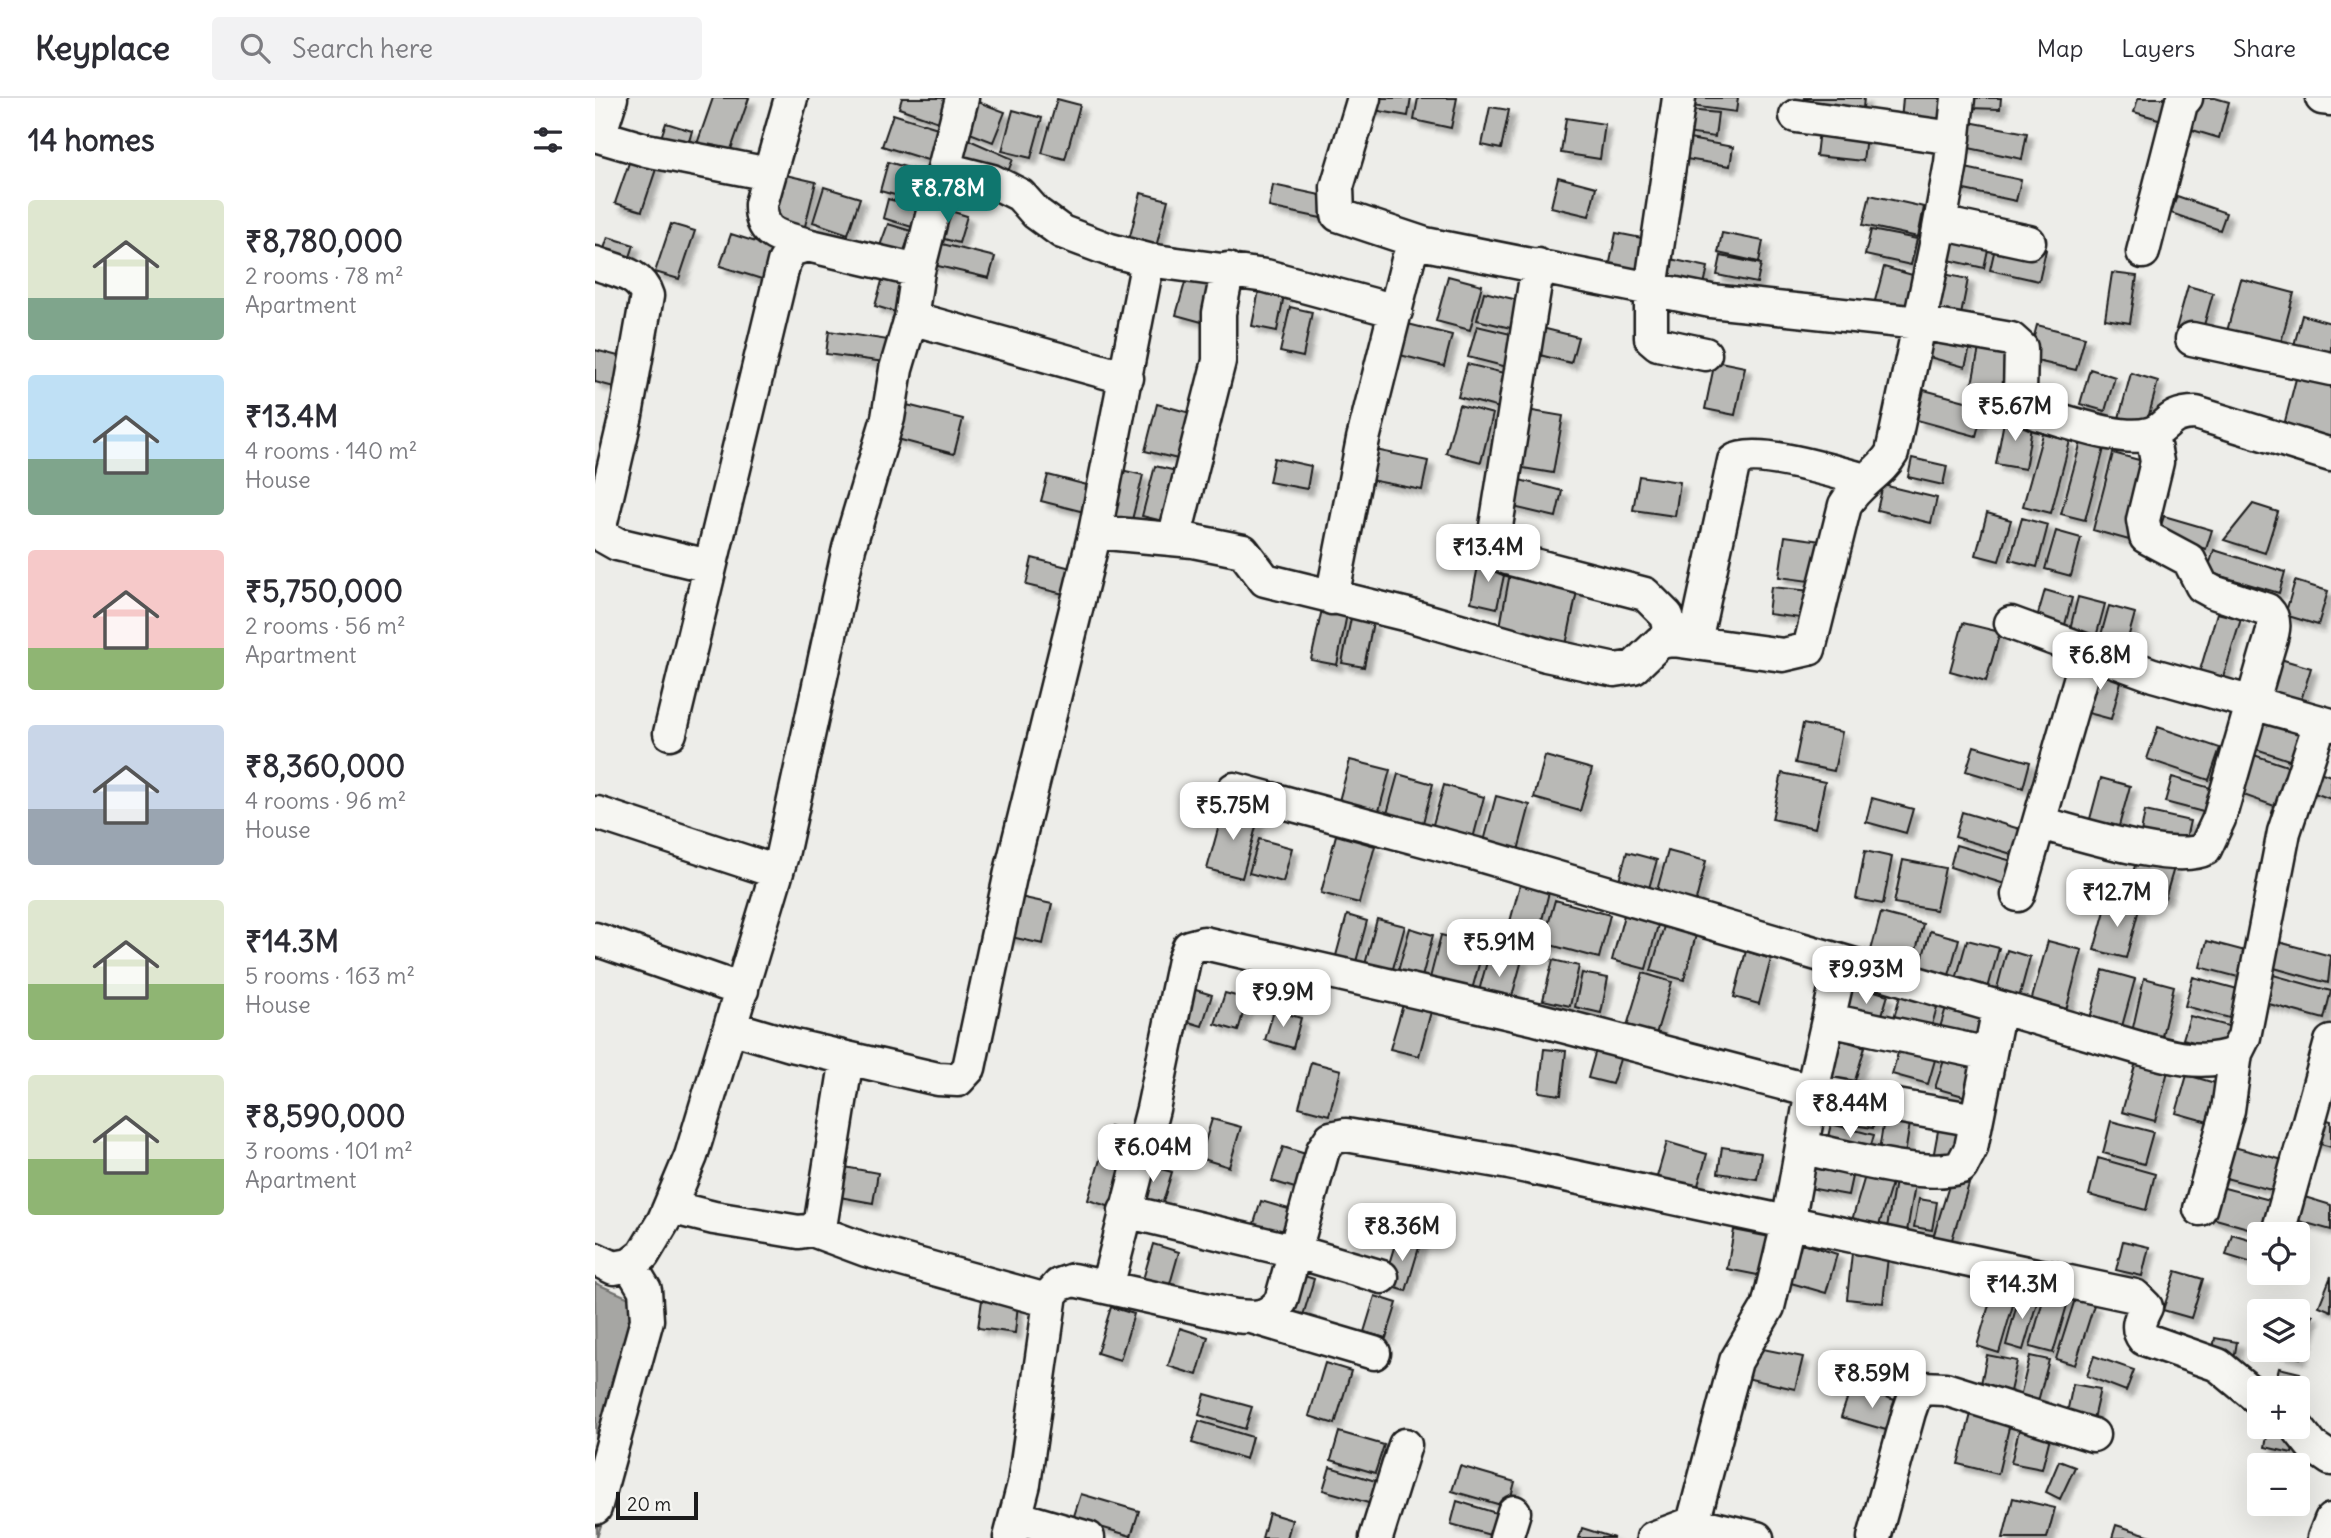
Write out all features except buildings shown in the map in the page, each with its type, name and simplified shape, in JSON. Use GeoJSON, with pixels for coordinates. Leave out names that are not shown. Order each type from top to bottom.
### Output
{"type":"FeatureCollection","features":[{"type":"Feature","properties":{"kind":"street"},"geometry":{"type":"LineString","coordinates":[[611,98],[597,136],[646,150],[769,174]]}},
{"type":"Feature","properties":{"kind":"street"},"geometry":{"type":"LineString","coordinates":[[791,98],[761,204],[764,228],[807,245],[918,271]]}},
{"type":"Feature","properties":{"kind":"street"},"geometry":{"type":"LineString","coordinates":[[595,1259],[614,1268],[630,1265],[643,1255],[670,1207],[691,1156],[777,872],[849,548],[888,418],[896,369],[912,318],[918,271],[962,98]]}},
{"type":"Feature","properties":{"kind":"street"},"geometry":{"type":"LineString","coordinates":[[1364,98],[1337,187],[1338,215],[1425,244],[1711,301],[1919,323],[2011,339],[2021,348],[2021,394],[2024,408],[2132,436],[2152,434],[2178,413],[2196,413],[2331,455]]}},
{"type":"Feature","properties":{"kind":"street"},"geometry":{"type":"LineString","coordinates":[[1679,98],[1651,289],[1651,338],[1658,344],[1705,354]]}},
{"type":"Feature","properties":{"kind":"street"},"geometry":{"type":"LineString","coordinates":[[1095,532],[1174,539],[1243,551],[1265,580],[1408,615],[1546,655],[1615,670],[1634,667],[1660,642],[1684,641],[1783,655],[1809,649],[1845,505],[1852,492],[1885,466],[1892,453],[1907,395],[1940,223],[1958,98]]}},
{"type":"Feature","properties":{"kind":"street"},"geometry":{"type":"LineString","coordinates":[[2143,252],[2182,104],[2186,98]]}},
{"type":"Feature","properties":{"kind":"street"},"geometry":{"type":"LineString","coordinates":[[2322,98],[2331,99]]}},
{"type":"Feature","properties":{"kind":"street"},"geometry":{"type":"LineString","coordinates":[[1796,116],[1954,138]]}},
{"type":"Feature","properties":{"kind":"street"},"geometry":{"type":"LineString","coordinates":[[945,169],[992,181],[1020,195],[1037,213],[1062,232],[1148,260],[1228,269],[1293,283],[1396,311]]}},
{"type":"Feature","properties":{"kind":"street"},"geometry":{"type":"LineString","coordinates":[[1940,223],[2029,242]]}},
{"type":"Feature","properties":{"kind":"street"},"geometry":{"type":"LineString","coordinates":[[1332,598],[1363,439],[1408,260],[1413,248],[1425,244]]}},
{"type":"Feature","properties":{"kind":"street"},"geometry":{"type":"LineString","coordinates":[[670,733],[784,262],[791,250],[807,245]]}},
{"type":"Feature","properties":{"kind":"street"},"geometry":{"type":"LineString","coordinates":[[730,1027],[893,1070],[958,1080],[969,1068],[1011,872],[1095,532],[1148,260]]}},
{"type":"Feature","properties":{"kind":"street"},"geometry":{"type":"LineString","coordinates":[[595,263],[637,278],[644,285],[646,296],[626,415],[601,522],[601,535],[617,544],[709,566]]}},
{"type":"Feature","properties":{"kind":"street"},"geometry":{"type":"LineString","coordinates":[[1538,265],[1493,545],[1496,553],[1645,594],[1667,616],[1684,641]]}},
{"type":"Feature","properties":{"kind":"street"},"geometry":{"type":"LineString","coordinates":[[1174,539],[1219,361],[1219,313],[1228,269]]}},
{"type":"Feature","properties":{"kind":"street"},"geometry":{"type":"LineString","coordinates":[[912,318],[1127,377]]}},
{"type":"Feature","properties":{"kind":"street"},"geometry":{"type":"LineString","coordinates":[[2192,339],[2331,369]]}},
{"type":"Feature","properties":{"kind":"street"},"geometry":{"type":"LineString","coordinates":[[2040,823],[2183,855],[2204,849],[2219,819],[2275,625],[2274,616],[2267,610],[2202,586],[2189,560],[2146,537],[2143,520],[2157,462],[2152,434]]}},
{"type":"Feature","properties":{"kind":"street"},"geometry":{"type":"LineString","coordinates":[[1684,641],[1734,461],[1740,457],[1778,461],[1865,480]]}},
{"type":"Feature","properties":{"kind":"street"},"geometry":{"type":"LineString","coordinates":[[2011,623],[2153,675],[2326,724],[2284,832],[2253,995],[2243,1037],[2236,1053],[2228,1110],[2200,1209]]}},
{"type":"Feature","properties":{"kind":"street"},"geometry":{"type":"LineString","coordinates":[[2018,895],[2088,652]]}},
{"type":"Feature","properties":{"kind":"street"},"geometry":{"type":"LineString","coordinates":[[1234,789],[1573,882],[1999,1008],[2197,1061],[2220,1060],[2236,1053]]}},
{"type":"Feature","properties":{"kind":"street"},"geometry":{"type":"LineString","coordinates":[[597,813],[777,872]]}},
{"type":"Feature","properties":{"kind":"street"},"geometry":{"type":"LineString","coordinates":[[595,939],[742,990]]}},
{"type":"Feature","properties":{"kind":"street"},"geometry":{"type":"LineString","coordinates":[[1107,1287],[1153,1109],[1184,960],[1189,947],[1204,943],[1536,1019],[1812,1091],[1976,1120]]}},
{"type":"Feature","properties":{"kind":"street"},"geometry":{"type":"LineString","coordinates":[[1693,1522],[1736,1361],[1768,1307],[1788,1224],[1812,1091],[1841,963]]}},
{"type":"Feature","properties":{"kind":"street"},"geometry":{"type":"LineString","coordinates":[[1803,1148],[1899,1167],[1953,1170],[1966,1160],[1999,1008]]}},
{"type":"Feature","properties":{"kind":"street"},"geometry":{"type":"LineString","coordinates":[[1829,1020],[1989,1054]]}},
{"type":"Feature","properties":{"kind":"street"},"geometry":{"type":"LineString","coordinates":[[2281,1222],[2331,1042]]}},
{"type":"Feature","properties":{"kind":"street"},"geometry":{"type":"LineString","coordinates":[[812,1230],[821,1221],[826,1198],[847,1058]]}},
{"type":"Feature","properties":{"kind":"street"},"geometry":{"type":"LineString","coordinates":[[1255,1318],[1273,1312],[1281,1301],[1323,1150],[1331,1138],[1346,1135],[1509,1163],[2134,1297],[2146,1307],[2138,1324],[2138,1332],[2144,1339],[2218,1365],[2247,1388]]}},
{"type":"Feature","properties":{"kind":"street"},"geometry":{"type":"LineString","coordinates":[[670,1207],[715,1219],[799,1231],[812,1230],[866,1250],[1050,1301]]}},
{"type":"Feature","properties":{"kind":"street"},"geometry":{"type":"LineString","coordinates":[[1125,1211],[1294,1251],[1382,1277]]}},
{"type":"Feature","properties":{"kind":"street"},"geometry":{"type":"LineString","coordinates":[[595,1508],[647,1320],[645,1290],[630,1265]]}},
{"type":"Feature","properties":{"kind":"street"},"geometry":{"type":"LineString","coordinates":[[1088,1538],[1013,1527],[1024,1484],[1050,1301],[1059,1285],[1073,1280],[1255,1318],[1374,1353]]}},
{"type":"Feature","properties":{"kind":"street"},"geometry":{"type":"LineString","coordinates":[[1874,1538],[1909,1412],[1915,1395],[1921,1388],[1945,1389],[2093,1434]]}},
{"type":"Feature","properties":{"kind":"street"},"geometry":{"type":"LineString","coordinates":[[2307,1439],[2331,1459]]}},
{"type":"Feature","properties":{"kind":"street"},"geometry":{"type":"LineString","coordinates":[[1376,1538],[1405,1445]]}},
{"type":"Feature","properties":{"kind":"street"},"geometry":{"type":"LineString","coordinates":[[2324,1538],[2331,1520]]}},
{"type":"Feature","properties":{"kind":"street"},"geometry":{"type":"LineString","coordinates":[[1653,1538],[1693,1522],[1757,1538]]}},
{"type":"Feature","properties":{"kind":"shaded area"},"geometry":{"type":"Polygon","coordinates":[[[595,1283],[636,1301],[625,1450],[597,1538],[595,1283]]]}}]}
